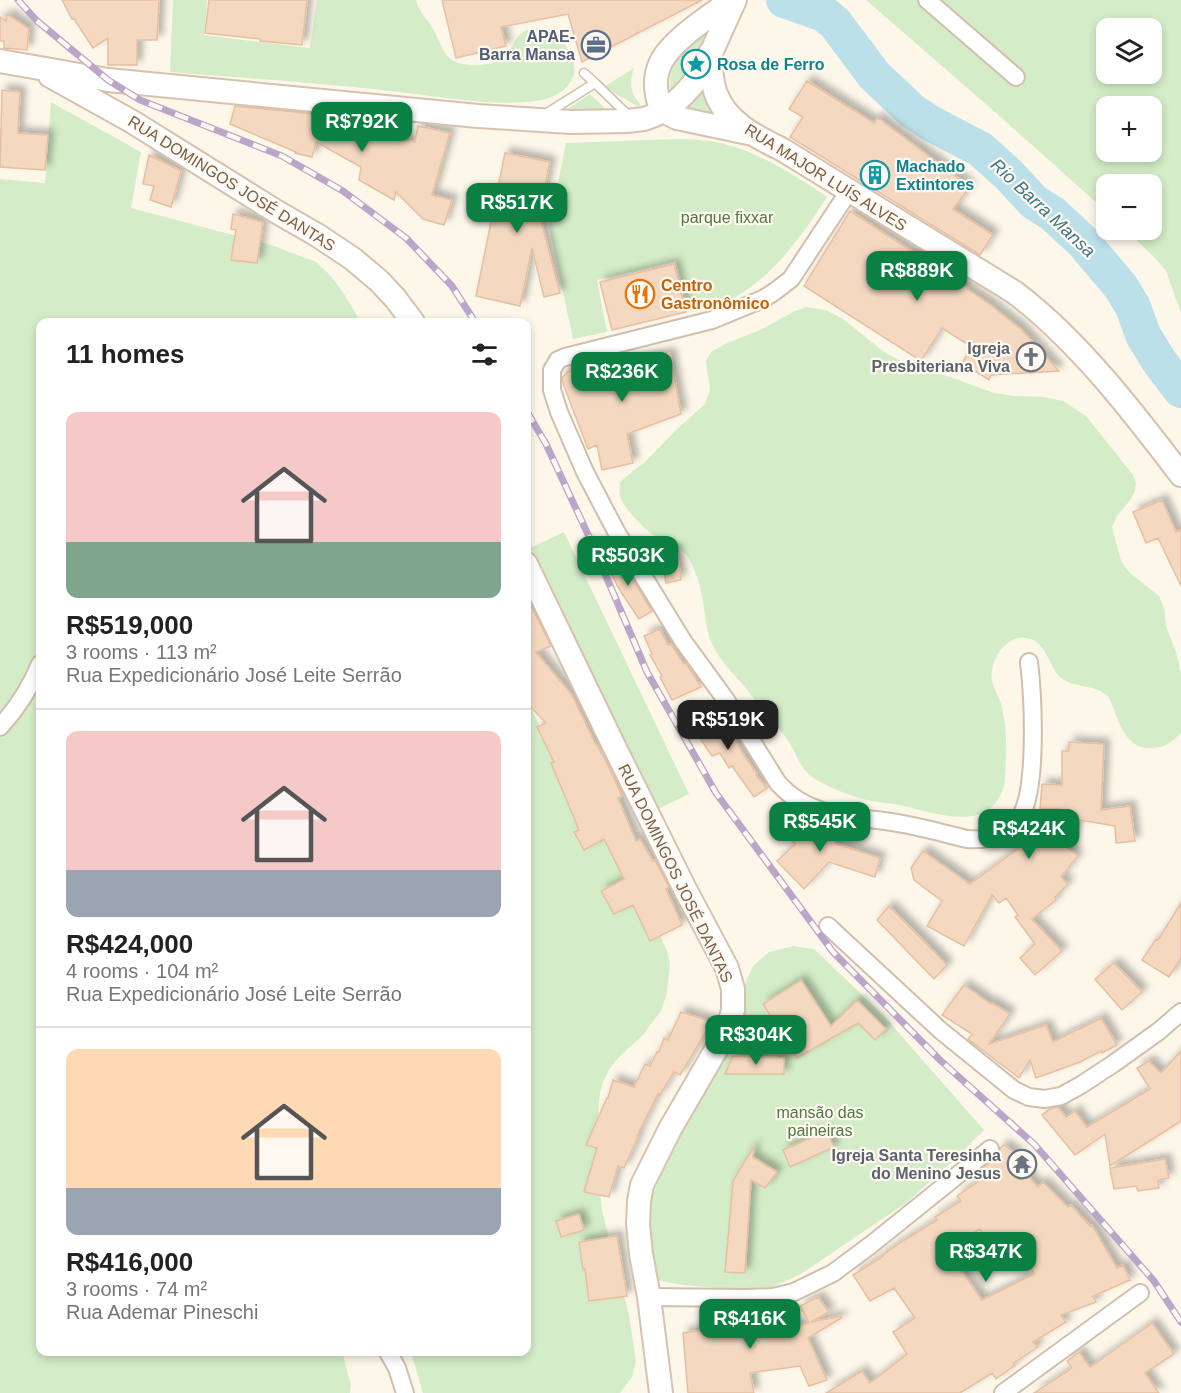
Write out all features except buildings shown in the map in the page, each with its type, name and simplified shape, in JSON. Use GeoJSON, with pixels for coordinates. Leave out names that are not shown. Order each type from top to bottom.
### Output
{"type":"FeatureCollection","features":[{"type":"Feature","properties":{"kind":"street"},"geometry":{"type":"LineString","coordinates":[[651,115],[671,106],[693,84],[706,64],[734,0]]}},
{"type":"Feature","properties":{"kind":"street"},"geometry":{"type":"LineString","coordinates":[[651,115],[660,106],[657,99],[656,80],[658,69],[666,54],[675,44],[734,0]]}},
{"type":"Feature","properties":{"kind":"street"},"geometry":{"type":"LineString","coordinates":[[927,0],[1016,77]]}},
{"type":"Feature","properties":{"kind":"street","name":"RUA MAJOR LUÍS ALVES"},"geometry":{"type":"LineString","coordinates":[[710,53],[716,95],[740,125],[1014,292],[1037,310],[1081,353],[1181,475]]}},
{"type":"Feature","properties":{"kind":"street"},"geometry":{"type":"LineString","coordinates":[[0,61],[117,81],[535,120],[601,122],[651,115],[717,125],[752,134]]}},
{"type":"Feature","properties":{"kind":"street","name":"RUA DOMINGOS JOSÉ DANTAS"},"geometry":{"type":"LineString","coordinates":[[33,66],[131,121],[318,235],[353,259],[379,281],[410,318]]}},
{"type":"Feature","properties":{"kind":"street"},"geometry":{"type":"LineString","coordinates":[[651,115],[687,120]]}},
{"type":"Feature","properties":{"kind":"street"},"geometry":{"type":"LineString","coordinates":[[849,191],[791,279],[774,292],[750,306],[712,320],[558,360],[552,370],[551,382],[554,398],[585,472],[617,532],[659,602],[726,700],[778,783],[787,793],[802,803],[829,813],[902,824],[977,840],[1006,830],[1021,816],[1029,786],[1033,712],[1029,662]]}},
{"type":"Feature","properties":{"kind":"street","name":"RUA DOMINGOS JOSÉ DANTAS"},"geometry":{"type":"LineString","coordinates":[[531,574],[726,968],[733,989],[734,1010],[728,1029],[670,1129],[642,1185],[639,1201],[638,1224],[641,1254],[649,1296],[661,1393]]}},
{"type":"Feature","properties":{"kind":"street"},"geometry":{"type":"LineString","coordinates":[[0,727],[18,706],[36,674]]}},
{"type":"Feature","properties":{"kind":"street"},"geometry":{"type":"LineString","coordinates":[[828,926],[939,1030],[1014,1090],[1029,1097],[1061,1096],[1081,1085],[1160,1031],[1181,1012]]}},
{"type":"Feature","properties":{"kind":"street"},"geometry":{"type":"LineString","coordinates":[[649,1296],[747,1298],[794,1292],[832,1273],[872,1244],[990,1149]]}},
{"type":"Feature","properties":{"kind":"street"},"geometry":{"type":"LineString","coordinates":[[1003,1393],[1140,1293]]}},
{"type":"Feature","properties":{"kind":"street"},"geometry":{"type":"LineString","coordinates":[[390,1356],[397,1368],[405,1393]]}},
{"type":"Feature","properties":{"kind":"lane"},"geometry":{"type":"LineString","coordinates":[[584,73],[595,83],[651,115]]}},
{"type":"Feature","properties":{"kind":"lane"},"geometry":{"type":"LineString","coordinates":[[535,120],[595,83]]}},
{"type":"Feature","properties":{"kind":"green space"},"geometry":{"type":"Polygon","coordinates":[[[173,0],[207,0],[204,35],[310,48],[317,0],[416,0],[446,55],[457,62],[478,65],[501,60],[519,35],[527,30],[542,28],[554,31],[563,40],[573,63],[574,74],[564,89],[548,98],[500,103],[170,72],[173,0]]]}},
{"type":"Feature","properties":{"kind":"green space"},"geometry":{"type":"Polygon","coordinates":[[[866,0],[1181,0],[1181,313],[1166,271],[1136,240],[1162,240],[1162,174],[1096,174],[1096,202],[866,0]]]}},
{"type":"Feature","properties":{"kind":"green space"},"geometry":{"type":"Polygon","coordinates":[[[714,22],[691,67],[670,90],[671,69],[676,57],[714,22]]]}},
{"type":"Feature","properties":{"kind":"green space"},"geometry":{"type":"Polygon","coordinates":[[[634,68],[631,78],[632,88],[641,105],[637,106],[604,87],[634,68]]]}},
{"type":"Feature","properties":{"kind":"green space"},"geometry":{"type":"Polygon","coordinates":[[[701,92],[719,119],[684,109],[701,92]]]}},
{"type":"Feature","properties":{"kind":"green space"},"geometry":{"type":"Polygon","coordinates":[[[590,94],[610,113],[561,113],[590,94]]]}},
{"type":"Feature","properties":{"kind":"green space"},"geometry":{"type":"Polygon","coordinates":[[[51,102],[141,152],[131,208],[271,245],[316,262],[331,276],[359,318],[36,318],[36,1356],[343,1356],[351,1385],[350,1393],[0,1393],[0,179],[45,183],[51,102]]]}},
{"type":"Feature","properties":{"kind":"green space","name":"parque fixxar"},"geometry":{"type":"Polygon","coordinates":[[[677,139],[722,143],[753,154],[779,167],[827,197],[808,226],[775,266],[749,289],[734,298],[690,311],[676,261],[597,280],[607,332],[573,339],[549,227],[566,143],[677,139]]]}},
{"type":"Feature","properties":{"kind":"green space"},"geometry":{"type":"Polygon","coordinates":[[[806,307],[826,310],[843,319],[884,352],[913,366],[994,393],[1063,401],[1086,416],[1133,475],[1136,483],[1131,499],[1117,516],[1112,527],[1121,561],[1130,573],[1159,596],[1164,608],[1166,626],[1181,674],[1181,733],[1173,740],[1166,745],[1153,748],[1140,747],[1135,744],[1122,729],[1107,695],[1060,677],[1043,648],[1033,640],[1018,638],[1005,645],[993,665],[992,681],[1001,704],[1005,724],[1005,780],[1000,797],[985,812],[961,817],[872,801],[831,787],[807,772],[786,738],[716,652],[708,634],[698,581],[685,553],[658,538],[638,522],[626,508],[620,496],[620,482],[645,462],[705,404],[710,390],[706,361],[711,352],[806,307]]]}},
{"type":"Feature","properties":{"kind":"green space"},"geometry":{"type":"Polygon","coordinates":[[[564,532],[689,794],[656,810],[531,548],[564,532]]]}},
{"type":"Feature","properties":{"kind":"green space"},"geometry":{"type":"Polygon","coordinates":[[[531,706],[662,940],[670,963],[667,993],[661,1011],[644,1034],[617,1059],[609,1070],[600,1092],[598,1113],[597,1161],[602,1211],[629,1315],[636,1362],[632,1377],[620,1393],[423,1393],[412,1356],[531,1356],[531,706]]]}},
{"type":"Feature","properties":{"kind":"green space","name":"mansão das paineiras"},"geometry":{"type":"Polygon","coordinates":[[[793,946],[814,949],[883,1015],[984,1130],[906,1203],[801,1274],[772,1287],[730,1289],[657,1280],[644,1217],[672,1148],[753,966],[769,952],[793,946]]]}},
{"type":"Feature","properties":{"kind":"waterway","name":"Rio Barra Mansa"},"geometry":{"type":"LineString","coordinates":[[784,0],[824,14],[835,23],[874,75],[912,111],[980,149],[1034,202],[1053,214],[1083,242],[1121,287],[1133,307],[1143,335],[1181,390]]}},
{"type":"Feature","properties":{"kind":"railway"},"geometry":{"type":"LineString","coordinates":[[18,0],[36,20],[108,80],[140,100],[282,156],[343,191],[406,238],[452,286],[472,318]]}},
{"type":"Feature","properties":{"kind":"railway"},"geometry":{"type":"LineString","coordinates":[[531,418],[546,444],[591,541],[647,672],[716,793],[833,952],[941,1061],[1034,1144],[1154,1281],[1181,1322]]}},
{"type":"Feature","properties":{"kind":"place","name":"APAE- Barra Mansa"},"geometry":{"type":"Point","coordinates":[596,45]}},
{"type":"Feature","properties":{"kind":"place","name":"Rosa de Ferro"},"geometry":{"type":"Point","coordinates":[696,64]}},
{"type":"Feature","properties":{"kind":"place","name":"Machado Extintores"},"geometry":{"type":"Point","coordinates":[875,175]}},
{"type":"Feature","properties":{"kind":"place","name":"Centro Gastronômico"},"geometry":{"type":"Point","coordinates":[640,294]}},
{"type":"Feature","properties":{"kind":"place","name":"Igreja Presbiteriana Viva"},"geometry":{"type":"Point","coordinates":[1031,357]}},
{"type":"Feature","properties":{"kind":"place","name":"Igreja Santa Teresinha do Menino Jesus"},"geometry":{"type":"Point","coordinates":[1022,1164]}}]}
